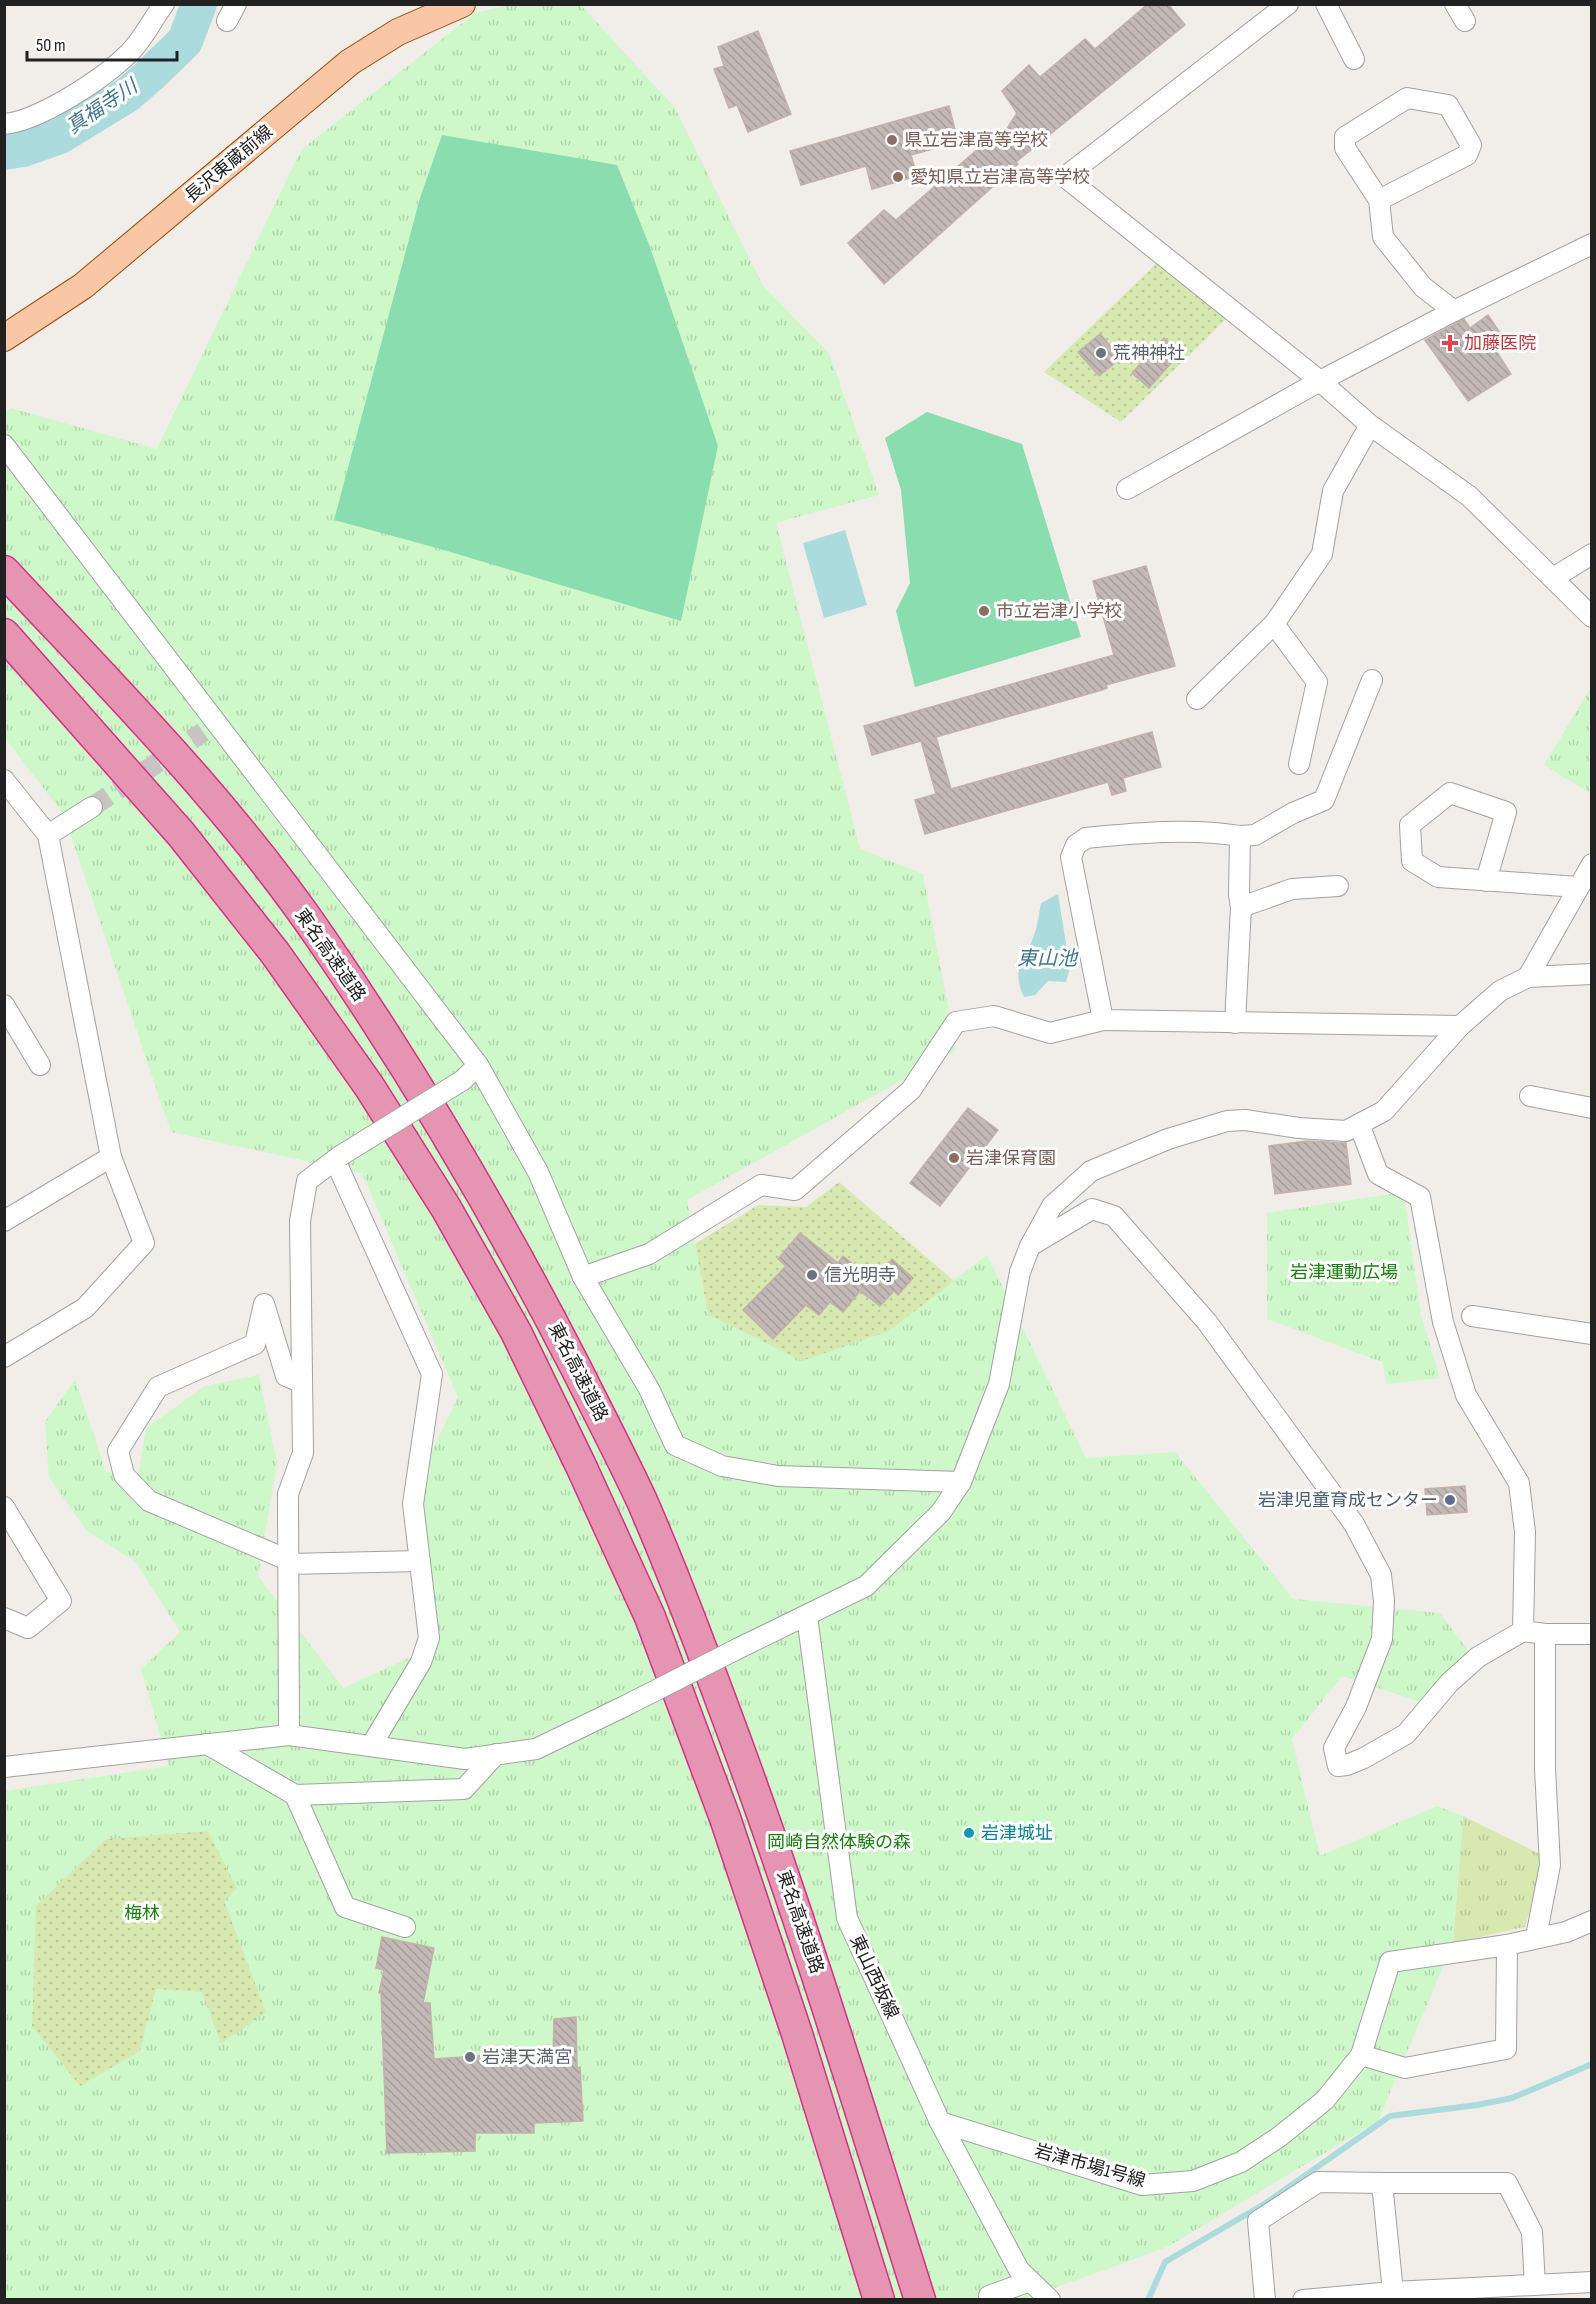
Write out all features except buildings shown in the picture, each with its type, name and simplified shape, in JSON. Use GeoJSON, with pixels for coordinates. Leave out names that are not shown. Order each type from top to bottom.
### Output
{"type":"FeatureCollection","features":[{"type":"Feature","properties":{"kind":"highway","name":"東名高速道路"},"geometry":{"type":"LineString","coordinates":[[4,571],[127,703],[233,823],[320,937],[409,1073],[515,1251],[642,1501],[702,1648],[820,1980],[920,2300]]}},
{"type":"Feature","properties":{"kind":"highway","name":"東名高速道路"},"geometry":{"type":"LineString","coordinates":[[4,634],[181,834],[275,953],[369,1086],[446,1208],[516,1332],[581,1466],[650,1617],[725,1818],[796,2034],[879,2300]]}},
{"type":"Feature","properties":{"kind":"main road","name":"長沢東蔵前線"},"geometry":{"type":"LineString","coordinates":[[4,338],[83,286],[350,62],[398,32],[462,4]]}},
{"type":"Feature","properties":{"kind":"street"},"geometry":{"type":"LineString","coordinates":[[4,124],[21,123],[91,85],[130,53],[164,4]]}},
{"type":"Feature","properties":{"kind":"street"},"geometry":{"type":"LineString","coordinates":[[1326,4],[1354,59]]}},
{"type":"Feature","properties":{"kind":"street"},"geometry":{"type":"LineString","coordinates":[[1287,5],[1065,177],[1320,381],[1370,425],[1469,496],[1592,617]]}},
{"type":"Feature","properties":{"kind":"street"},"geometry":{"type":"LineString","coordinates":[[1379,200],[1467,155],[1471,145],[1448,105],[1407,98],[1345,137],[1345,148],[1379,200],[1383,237],[1423,287],[1454,311]]}},
{"type":"Feature","properties":{"kind":"street"},"geometry":{"type":"LineString","coordinates":[[1127,489],[1320,381],[1454,311],[1592,244]]}},
{"type":"Feature","properties":{"kind":"street"},"geometry":{"type":"LineString","coordinates":[[1197,699],[1274,624],[1323,554],[1333,491],[1370,425]]}},
{"type":"Feature","properties":{"kind":"street"},"geometry":{"type":"LineString","coordinates":[[4,445],[211,728],[478,1065],[538,1172],[583,1277],[649,1389],[675,1444],[722,1466],[778,1476],[961,1482]]}},
{"type":"Feature","properties":{"kind":"street"},"geometry":{"type":"LineString","coordinates":[[1553,578],[1592,554]]}},
{"type":"Feature","properties":{"kind":"street"},"geometry":{"type":"LineString","coordinates":[[1274,624],[1317,682],[1299,764]]}},
{"type":"Feature","properties":{"kind":"street"},"geometry":{"type":"LineString","coordinates":[[1103,1020],[1071,857],[1076,845],[1086,838],[1164,831],[1255,835],[1293,813],[1324,800],[1372,680]]}},
{"type":"Feature","properties":{"kind":"street"},"geometry":{"type":"LineString","coordinates":[[4,780],[48,835],[111,1157],[144,1243],[85,1308],[4,1357]]}},
{"type":"Feature","properties":{"kind":"street"},"geometry":{"type":"LineString","coordinates":[[1486,880],[1506,813],[1450,793],[1410,825],[1412,861],[1438,877],[1578,887]]}},
{"type":"Feature","properties":{"kind":"street"},"geometry":{"type":"LineString","coordinates":[[48,835],[92,807]]}},
{"type":"Feature","properties":{"kind":"street"},"geometry":{"type":"LineString","coordinates":[[1235,1023],[1241,907],[1239,895],[1240,836]]}},
{"type":"Feature","properties":{"kind":"street"},"geometry":{"type":"LineString","coordinates":[[1528,977],[1592,864]]}},
{"type":"Feature","properties":{"kind":"street"},"geometry":{"type":"LineString","coordinates":[[1241,907],[1292,889],[1338,886]]}},
{"type":"Feature","properties":{"kind":"street"},"geometry":{"type":"LineString","coordinates":[[4,1767],[289,1735],[465,1759],[536,1749],[807,1616],[866,1586],[941,1512],[961,1482],[999,1384],[1020,1272],[1030,1246],[1052,1206],[1091,1171],[1168,1140],[1227,1121],[1245,1120],[1299,1128],[1346,1131],[1384,1112],[1460,1026],[1500,991],[1528,977],[1592,974]]}},
{"type":"Feature","properties":{"kind":"street"},"geometry":{"type":"LineString","coordinates":[[4,1005],[40,1065]]}},
{"type":"Feature","properties":{"kind":"street"},"geometry":{"type":"LineString","coordinates":[[583,1277],[649,1254],[761,1185],[795,1190],[911,1090],[956,1022],[994,1016],[1050,1033],[1103,1020],[1460,1026]]}},
{"type":"Feature","properties":{"kind":"street"},"geometry":{"type":"LineString","coordinates":[[289,1735],[288,1494],[303,1453],[300,1221],[307,1181],[338,1158],[463,1080],[478,1065]]}},
{"type":"Feature","properties":{"kind":"street"},"geometry":{"type":"LineString","coordinates":[[1530,1096],[1592,1108]]}},
{"type":"Feature","properties":{"kind":"street"},"geometry":{"type":"LineString","coordinates":[[1359,1124],[1378,1174],[1420,1197],[1443,1322],[1466,1395],[1520,1483],[1525,1532],[1523,1631]]}},
{"type":"Feature","properties":{"kind":"street"},"geometry":{"type":"LineString","coordinates":[[4,1221],[111,1157]]}},
{"type":"Feature","properties":{"kind":"street"},"geometry":{"type":"LineString","coordinates":[[338,1158],[432,1374],[412,1504],[429,1638],[421,1662],[371,1746]]}},
{"type":"Feature","properties":{"kind":"street"},"geometry":{"type":"LineString","coordinates":[[1030,1246],[1092,1209],[1114,1216],[1207,1322],[1354,1524],[1381,1575],[1384,1610],[1382,1639],[1356,1707],[1334,1748],[1338,1766],[1364,1758],[1406,1734],[1449,1683],[1478,1657],[1523,1631],[1545,1634],[1592,1634]]}},
{"type":"Feature","properties":{"kind":"street"},"geometry":{"type":"LineString","coordinates":[[302,1382],[286,1376],[264,1304],[255,1344],[159,1388],[118,1451],[124,1475],[149,1501],[288,1562],[420,1561]]}},
{"type":"Feature","properties":{"kind":"street"},"geometry":{"type":"LineString","coordinates":[[1472,1316],[1592,1334]]}},
{"type":"Feature","properties":{"kind":"street"},"geometry":{"type":"LineString","coordinates":[[4,1507],[60,1601],[28,1628],[4,1618]]}},
{"type":"Feature","properties":{"kind":"street","name":"東山西坂線"},"geometry":{"type":"LineString","coordinates":[[807,1616],[847,1918],[940,2122],[1018,2270],[1050,2300]]}},
{"type":"Feature","properties":{"kind":"street"},"geometry":{"type":"LineString","coordinates":[[1536,1937],[1550,1865],[1545,1769],[1545,1634]]}},
{"type":"Feature","properties":{"kind":"street"},"geometry":{"type":"LineString","coordinates":[[207,1744],[295,1795],[464,1789],[496,1754]]}},
{"type":"Feature","properties":{"kind":"street"},"geometry":{"type":"LineString","coordinates":[[295,1795],[345,1907],[405,1927]]}},
{"type":"Feature","properties":{"kind":"street","name":"岩津市場1号線"},"geometry":{"type":"LineString","coordinates":[[940,2122],[1142,2185],[1193,2181],[1241,2162],[1279,2137],[1325,2100],[1361,2055],[1390,1962],[1507,1945],[1566,1932],[1592,1921]]}},
{"type":"Feature","properties":{"kind":"street"},"geometry":{"type":"LineString","coordinates":[[1361,2055],[1405,2068],[1506,2049],[1507,1945]]}},
{"type":"Feature","properties":{"kind":"street"},"geometry":{"type":"LineString","coordinates":[[1264,2300],[1258,2221],[1318,2182],[1507,2183],[1532,2232],[1543,2290]]}},
{"type":"Feature","properties":{"kind":"street"},"geometry":{"type":"LineString","coordinates":[[1382,2183],[1393,2292]]}},
{"type":"Feature","properties":{"kind":"street"},"geometry":{"type":"LineString","coordinates":[[989,2296],[1030,2281]]}},
{"type":"Feature","properties":{"kind":"street"},"geometry":{"type":"LineString","coordinates":[[1303,2300],[1393,2292],[1543,2290],[1592,2282]]}},
{"type":"Feature","properties":{"kind":"green space","name":"岡崎自然体験の森"},"geometry":{"type":"Polygon","coordinates":[[[510,5],[581,5],[675,108],[763,286],[829,353],[879,495],[776,523],[860,849],[923,874],[956,1050],[687,1200],[708,1314],[889,1331],[987,1255],[1086,1458],[1175,1452],[1293,1599],[1440,1613],[1475,1660],[1429,1705],[1342,1676],[1292,1739],[1320,1856],[1437,1806],[1463,1816],[1453,1943],[1378,2121],[1167,2247],[1024,2299],[5,2299],[5,1791],[169,1766],[141,1669],[180,1632],[136,1562],[87,1531],[49,1477],[45,1422],[75,1379],[106,1472],[138,1477],[146,1428],[205,1386],[259,1375],[277,1463],[258,1576],[343,1688],[420,1653],[406,1504],[458,1397],[362,1173],[171,1132],[64,815],[5,738],[5,412],[11,408],[157,449],[301,150],[475,13],[510,5]]]}},
{"type":"Feature","properties":{"kind":"green space"},"geometry":{"type":"Polygon","coordinates":[[[442,135],[617,165],[650,247],[718,446],[681,621],[437,548],[334,520],[420,198],[442,135]]]}},
{"type":"Feature","properties":{"kind":"green space"},"geometry":{"type":"Polygon","coordinates":[[[1161,259],[1228,317],[1121,422],[1044,372],[1161,259]]]}},
{"type":"Feature","properties":{"kind":"green space"},"geometry":{"type":"Polygon","coordinates":[[[927,412],[1022,444],[1081,637],[915,687],[896,611],[910,583],[901,490],[885,438],[927,412]]]}},
{"type":"Feature","properties":{"kind":"green space"},"geometry":{"type":"Polygon","coordinates":[[[1591,687],[1591,794],[1544,765],[1591,687]]]}},
{"type":"Feature","properties":{"kind":"green space"},"geometry":{"type":"Polygon","coordinates":[[[839,1182],[954,1281],[889,1331],[802,1361],[708,1314],[695,1244],[758,1205],[806,1207],[839,1182]]]}},
{"type":"Feature","properties":{"kind":"green space","name":"岩津運動広場"},"geometry":{"type":"Polygon","coordinates":[[[1404,1192],[1421,1315],[1440,1378],[1387,1384],[1382,1362],[1267,1319],[1267,1213],[1404,1192]]]}},
{"type":"Feature","properties":{"kind":"green space"},"geometry":{"type":"Polygon","coordinates":[[[1463,1816],[1546,1857],[1525,1927],[1453,1943],[1463,1816]]]}},
{"type":"Feature","properties":{"kind":"green space","name":"梅林"},"geometry":{"type":"Polygon","coordinates":[[[208,1831],[237,1888],[224,1901],[266,2012],[221,2044],[202,1992],[156,1989],[140,2051],[80,2086],[32,2026],[36,1906],[106,1839],[208,1831]]]}},
{"type":"Feature","properties":{"kind":"water"},"geometry":{"type":"Polygon","coordinates":[[[845,530],[867,605],[824,618],[803,543],[845,530]]]}},
{"type":"Feature","properties":{"kind":"water","name":"東山池"},"geometry":{"type":"Polygon","coordinates":[[[1058,894],[1070,968],[1066,982],[1048,981],[1035,995],[1024,997],[1020,987],[1019,971],[1031,944],[1041,903],[1058,894]]]}},
{"type":"Feature","properties":{"kind":"waterway","name":"真福寺川"},"geometry":{"type":"LineString","coordinates":[[4,152],[23,149],[60,136],[127,95],[185,41],[199,4]]}},
{"type":"Feature","properties":{"kind":"waterway"},"geometry":{"type":"LineString","coordinates":[[1148,2300],[1165,2262],[1266,2203],[1390,2116],[1477,2105],[1512,2098],[1592,2064]]}},
{"type":"Feature","properties":{"kind":"tunnel"},"geometry":{"type":"LineString","coordinates":[[92,807],[203,732]]}},
{"type":"Feature","properties":{"kind":"place","name":"県立岩津高等学校"},"geometry":{"type":"Point","coordinates":[892,140]}},
{"type":"Feature","properties":{"kind":"place","name":"愛知県立岩津高等学校"},"geometry":{"type":"Point","coordinates":[898,177]}},
{"type":"Feature","properties":{"kind":"place","name":"加藤医院"},"geometry":{"type":"Point","coordinates":[1450,343]}},
{"type":"Feature","properties":{"kind":"place","name":"荒神神社"},"geometry":{"type":"Point","coordinates":[1101,353]}},
{"type":"Feature","properties":{"kind":"place","name":"市立岩津小学校"},"geometry":{"type":"Point","coordinates":[984,611]}},
{"type":"Feature","properties":{"kind":"place","name":"岩津保育園"},"geometry":{"type":"Point","coordinates":[954,1158]}},
{"type":"Feature","properties":{"kind":"place","name":"信光明寺"},"geometry":{"type":"Point","coordinates":[812,1275]}},
{"type":"Feature","properties":{"kind":"place","name":"岩津児童育成センター"},"geometry":{"type":"Point","coordinates":[1450,1500]}},
{"type":"Feature","properties":{"kind":"place","name":"岩津城址"},"geometry":{"type":"Point","coordinates":[969,1833]}},
{"type":"Feature","properties":{"kind":"place","name":"岩津天満宮"},"geometry":{"type":"Point","coordinates":[470,2057]}}]}
